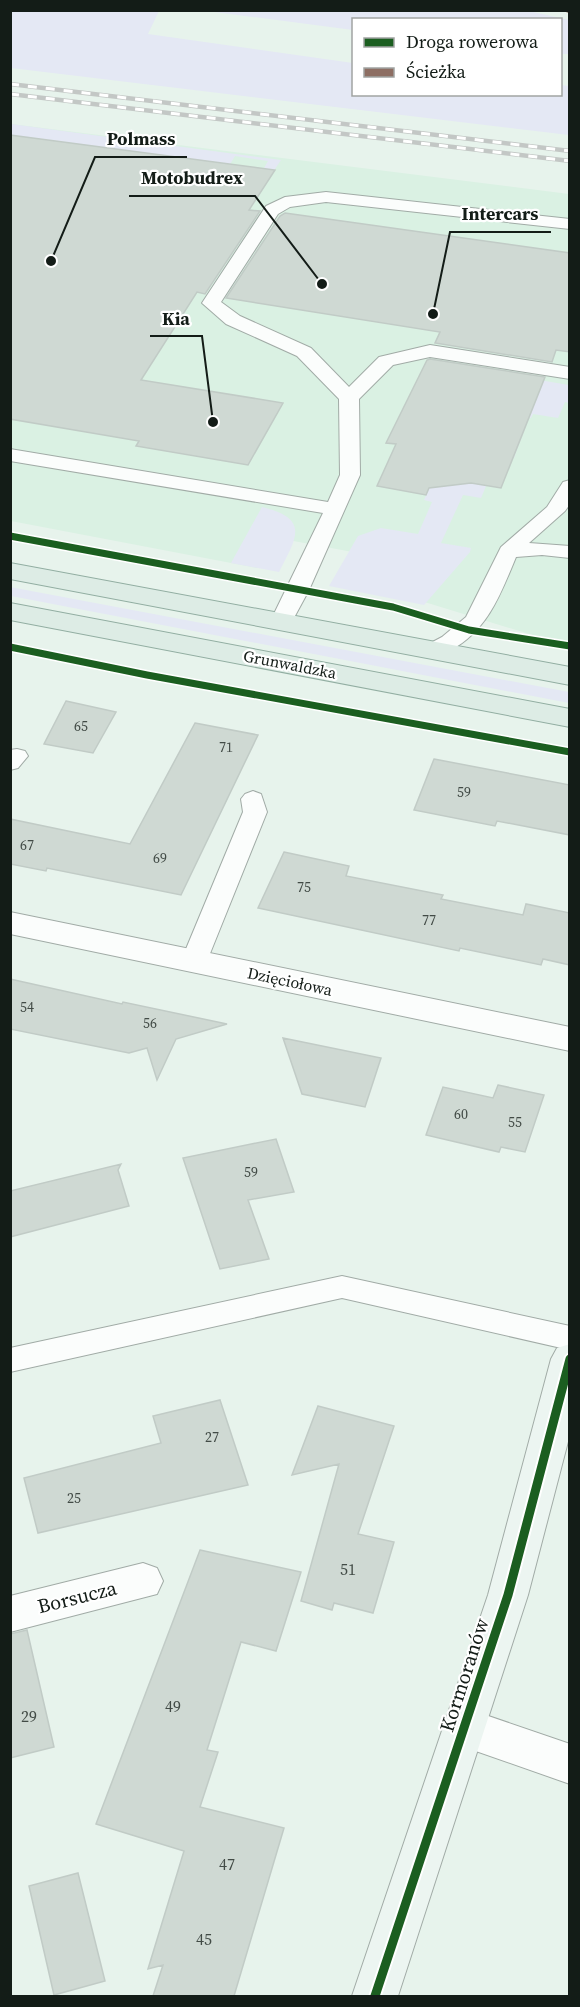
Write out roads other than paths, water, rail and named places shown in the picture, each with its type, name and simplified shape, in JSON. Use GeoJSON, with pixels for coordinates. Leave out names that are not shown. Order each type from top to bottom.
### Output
{"type":"FeatureCollection","features":[{"type":"Feature","properties":{"kind":"main road"},"geometry":{"type":"LineString","coordinates":[[10,571],[570,676]]}},
{"type":"Feature","properties":{"kind":"main road","name":"Grunwaldzka"},"geometry":{"type":"LineString","coordinates":[[10,611],[570,718]]}},
{"type":"Feature","properties":{"kind":"street","name":"Dzięciołowa"},"geometry":{"type":"LineString","coordinates":[[10,923],[570,1039]]}},
{"type":"Feature","properties":{"kind":"street","name":"Kormoranów"},"geometry":{"type":"LineString","coordinates":[[375,1996],[507,1595],[570,1359]]}},
{"type":"Feature","properties":{"kind":"street","name":"Borsucza"},"geometry":{"type":"LineString","coordinates":[[10,1614],[143,1581]]}},
{"type":"Feature","properties":{"kind":"street"},"geometry":{"type":"LineString","coordinates":[[465,1728],[570,1764]]}},
{"type":"Feature","properties":{"kind":"lane"},"geometry":{"type":"LineString","coordinates":[[281,622],[350,475],[349,398],[304,352],[232,320],[211,303],[272,210],[285,202],[326,197],[570,224]]}},
{"type":"Feature","properties":{"kind":"lane"},"geometry":{"type":"LineString","coordinates":[[349,398],[386,362],[430,351],[570,373]]}},
{"type":"Feature","properties":{"kind":"lane"},"geometry":{"type":"LineString","coordinates":[[10,455],[335,509]]}},
{"type":"Feature","properties":{"kind":"lane"},"geometry":{"type":"LineString","coordinates":[[433,651],[454,641],[469,630],[481,613],[508,551],[562,513],[570,486]]}},
{"type":"Feature","properties":{"kind":"lane"},"geometry":{"type":"LineString","coordinates":[[508,551],[542,549],[570,552]]}},
{"type":"Feature","properties":{"kind":"lane"},"geometry":{"type":"LineString","coordinates":[[194,961],[255,812],[253,799]]}},
{"type":"Feature","properties":{"kind":"lane"},"geometry":{"type":"LineString","coordinates":[[10,1360],[342,1287],[570,1338]]}},
{"type":"Feature","properties":{"kind":"railway"},"geometry":{"type":"LineString","coordinates":[[10,84],[570,151]]}},
{"type":"Feature","properties":{"kind":"railway"},"geometry":{"type":"LineString","coordinates":[[10,94],[570,161]]}},
{"type":"Feature","properties":{"kind":"place","name":"Polmass"},"geometry":{"type":"Point","coordinates":[51,261]}},
{"type":"Feature","properties":{"kind":"place","name":"Motobudrex"},"geometry":{"type":"Point","coordinates":[322,284]}},
{"type":"Feature","properties":{"kind":"place","name":"Intercars"},"geometry":{"type":"Point","coordinates":[433,314]}},
{"type":"Feature","properties":{"kind":"place","name":"Kia"},"geometry":{"type":"Point","coordinates":[213,422]}}]}
